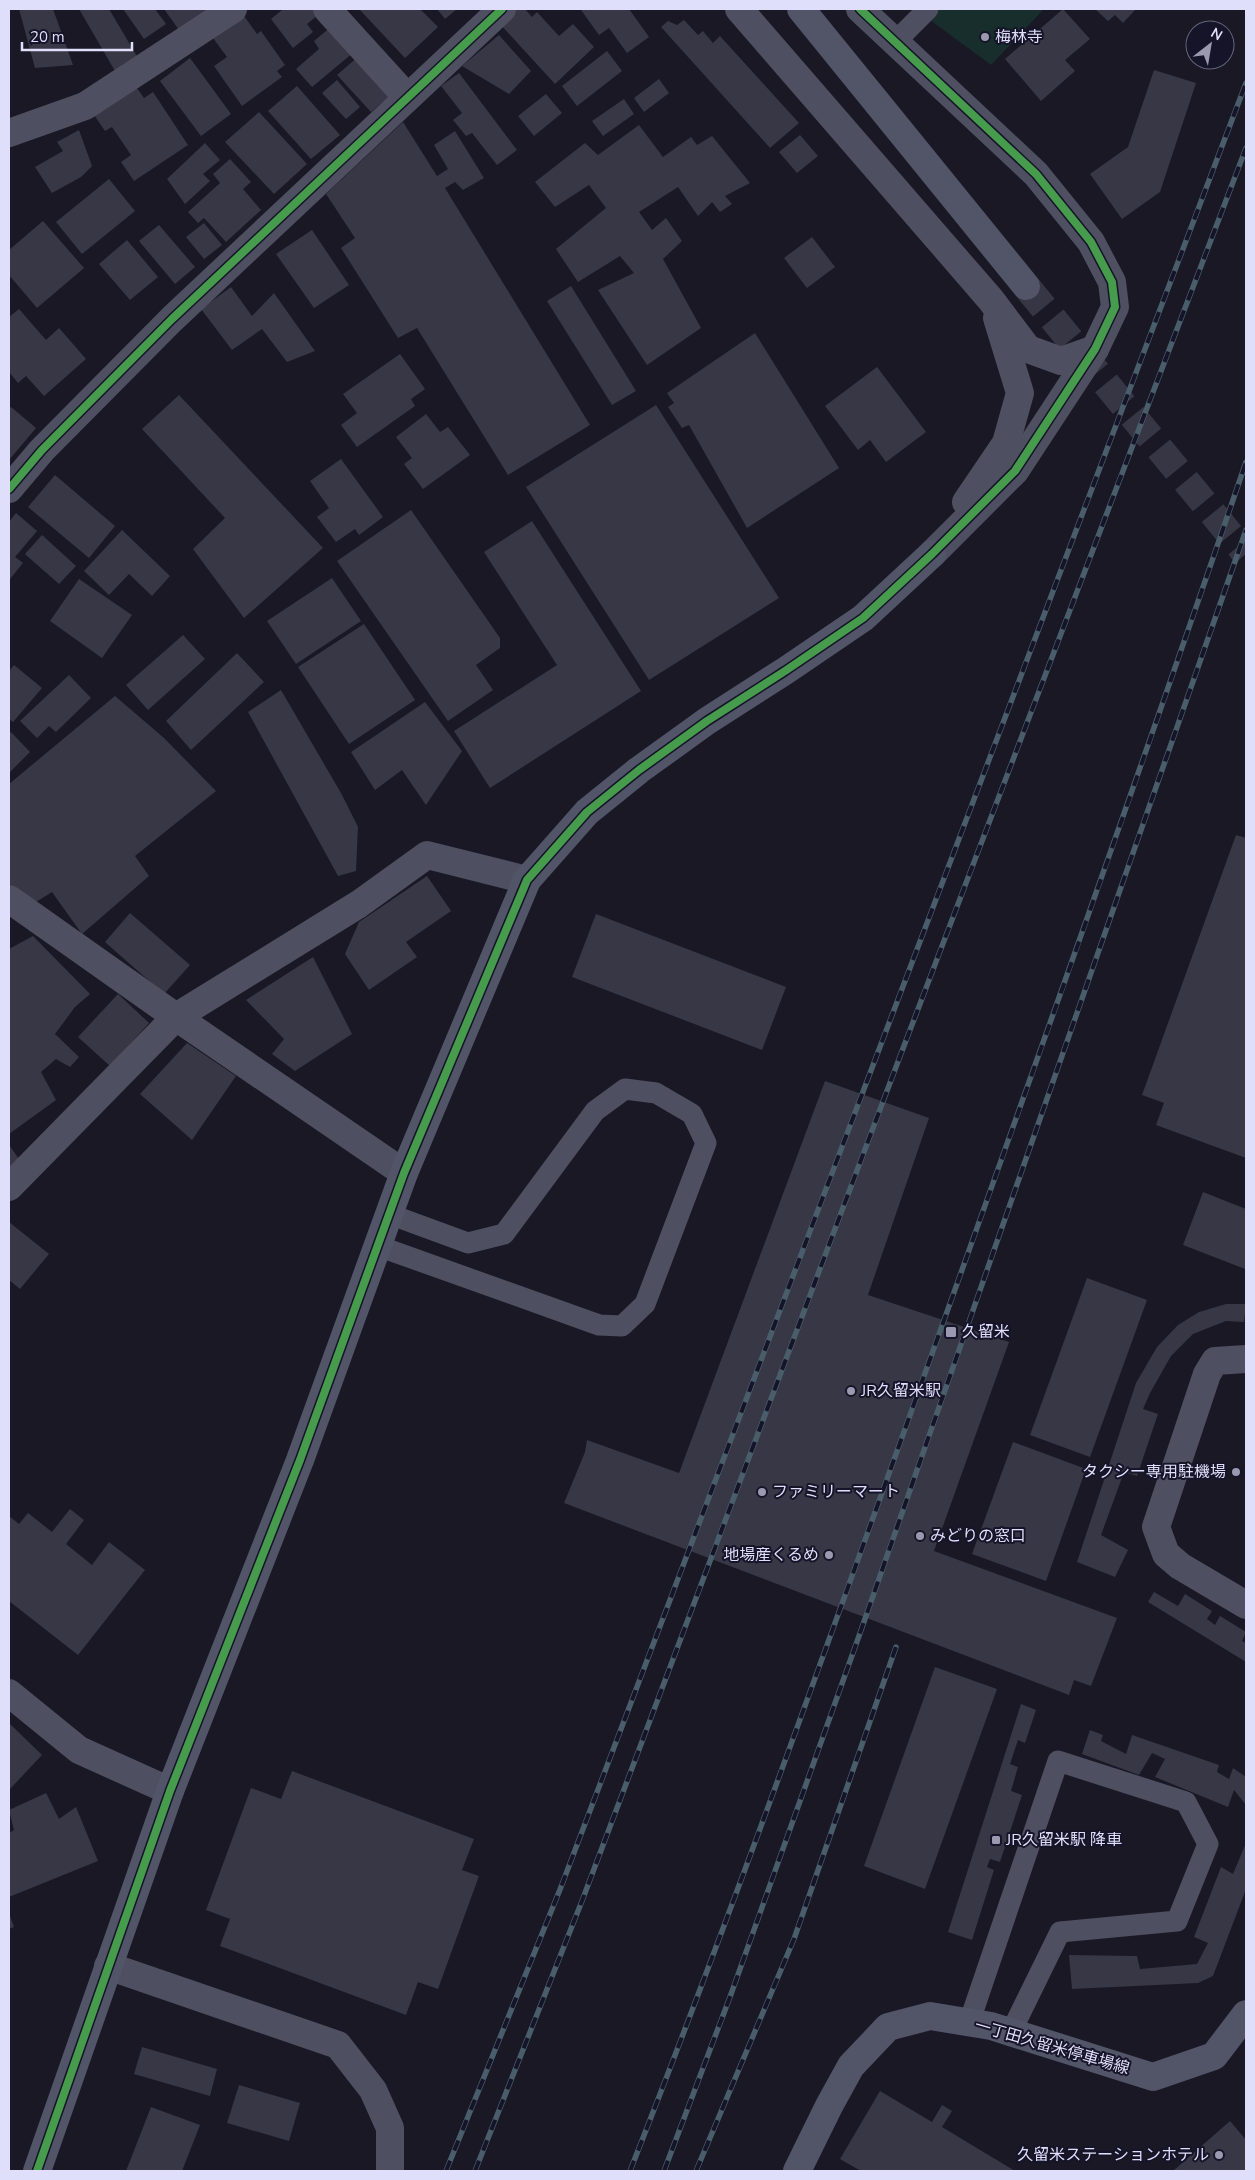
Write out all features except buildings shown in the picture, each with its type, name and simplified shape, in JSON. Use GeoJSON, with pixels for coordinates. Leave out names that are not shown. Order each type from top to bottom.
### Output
{"type":"FeatureCollection","features":[{"type":"Feature","properties":{"kind":"street"},"geometry":{"type":"LineString","coordinates":[[9,133],[85,106],[233,9]]}},
{"type":"Feature","properties":{"kind":"street"},"geometry":{"type":"LineString","coordinates":[[327,9],[407,97]]}},
{"type":"Feature","properties":{"kind":"street"},"geometry":{"type":"LineString","coordinates":[[9,489],[42,450],[172,319],[502,9]]}},
{"type":"Feature","properties":{"kind":"street"},"geometry":{"type":"LineString","coordinates":[[739,9],[991,300],[1028,349],[1061,361],[1095,349]]}},
{"type":"Feature","properties":{"kind":"street"},"geometry":{"type":"LineString","coordinates":[[801,9],[1026,286]]}},
{"type":"Feature","properties":{"kind":"street"},"geometry":{"type":"LineString","coordinates":[[37,2171],[170,1791],[300,1460],[404,1173],[527,880],[594,806],[639,770],[707,721],[785,672],[863,618],[932,554],[1015,471],[1095,349],[1116,307],[1112,282],[1091,242],[1036,174],[860,9]]}},
{"type":"Feature","properties":{"kind":"street"},"geometry":{"type":"LineString","coordinates":[[932,554],[1006,443],[1020,394],[991,300]]}},
{"type":"Feature","properties":{"kind":"street"},"geometry":{"type":"LineString","coordinates":[[9,1187],[176,1017],[359,904],[427,855],[527,880]]}},
{"type":"Feature","properties":{"kind":"street"},"geometry":{"type":"LineString","coordinates":[[9,899],[176,1017],[404,1173]]}},
{"type":"Feature","properties":{"kind":"street"},"geometry":{"type":"LineString","coordinates":[[1246,1359],[1215,1360],[1207,1374],[1156,1527],[1166,1554],[1180,1566],[1246,1605]]}},
{"type":"Feature","properties":{"kind":"street"},"geometry":{"type":"LineString","coordinates":[[9,1694],[78,1750],[170,1791]]}},
{"type":"Feature","properties":{"kind":"street"},"geometry":{"type":"LineString","coordinates":[[108,1966],[338,2045],[373,2090],[390,2128],[390,2171]]}},
{"type":"Feature","properties":{"kind":"street","name":"一丁田久留米停車場線"},"geometry":{"type":"LineString","coordinates":[[797,2171],[851,2066],[888,2027],[930,2016],[991,2026],[1153,2077],[1214,2056],[1246,2015]]}},
{"type":"Feature","properties":{"kind":"lane"},"geometry":{"type":"LineString","coordinates":[[895,42],[928,9]]}},
{"type":"Feature","properties":{"kind":"lane"},"geometry":{"type":"LineString","coordinates":[[378,1246],[599,1325],[622,1326],[645,1304],[706,1143],[692,1114],[656,1093],[625,1089],[595,1111],[504,1234],[468,1243],[389,1214]]}},
{"type":"Feature","properties":{"kind":"lane"},"geometry":{"type":"LineString","coordinates":[[969,2023],[1058,1761],[1186,1802],[1208,1844],[1177,1921],[1060,1932],[1011,2032]]}},
{"type":"Feature","properties":{"kind":"green space","name":"梅林寺"},"geometry":{"type":"Polygon","coordinates":[[[915,9],[1044,9],[991,65],[915,9]]]}},
{"type":"Feature","properties":{"kind":"tunnel"},"geometry":{"type":"LineString","coordinates":[[1026,286],[1246,554]]}},
{"type":"Feature","properties":{"kind":"railway"},"geometry":{"type":"LineString","coordinates":[[446,2171],[561,1887],[1246,83]]}},
{"type":"Feature","properties":{"kind":"railway"},"geometry":{"type":"LineString","coordinates":[[475,2171],[582,1901],[899,1059],[1246,148]]}},
{"type":"Feature","properties":{"kind":"railway"},"geometry":{"type":"LineString","coordinates":[[630,2171],[734,1899],[900,1443],[1118,831],[1246,462]]}},
{"type":"Feature","properties":{"kind":"railway"},"geometry":{"type":"LineString","coordinates":[[664,2171],[730,1997],[859,1636],[1246,530]]}},
{"type":"Feature","properties":{"kind":"railway"},"geometry":{"type":"LineString","coordinates":[[696,2171],[794,1939],[896,1647]]}},
{"type":"Feature","properties":{"kind":"cycle path"},"geometry":{"type":"LineString","coordinates":[[9,489],[42,450],[172,319],[502,9]]}},
{"type":"Feature","properties":{"kind":"cycle path"},"geometry":{"type":"LineString","coordinates":[[37,2171],[170,1791],[300,1460],[404,1173],[527,880],[587,812],[639,770],[707,721],[863,618],[932,554],[1015,471],[1095,349],[1115,307],[1112,282],[1091,242],[1036,174],[860,9]]}},
{"type":"Feature","properties":{"kind":"place","name":"梅林寺"},"geometry":{"type":"Point","coordinates":[985,37]}},
{"type":"Feature","properties":{"kind":"place","name":"久留米"},"geometry":{"type":"Point","coordinates":[951,1332]}},
{"type":"Feature","properties":{"kind":"place","name":"JR久留米駅"},"geometry":{"type":"Point","coordinates":[851,1391]}},
{"type":"Feature","properties":{"kind":"place","name":"タクシー専用駐機場"},"geometry":{"type":"Point","coordinates":[1236,1472]}},
{"type":"Feature","properties":{"kind":"place","name":"ファミリーマート"},"geometry":{"type":"Point","coordinates":[762,1492]}},
{"type":"Feature","properties":{"kind":"place","name":"みどりの窓口"},"geometry":{"type":"Point","coordinates":[920,1536]}},
{"type":"Feature","properties":{"kind":"place","name":"地場産くるめ"},"geometry":{"type":"Point","coordinates":[829,1555]}},
{"type":"Feature","properties":{"kind":"place","name":"JR久留米駅 降車"},"geometry":{"type":"Point","coordinates":[996,1840]}},
{"type":"Feature","properties":{"kind":"place","name":"久留米ステーションホテル"},"geometry":{"type":"Point","coordinates":[1219,2155]}}]}
